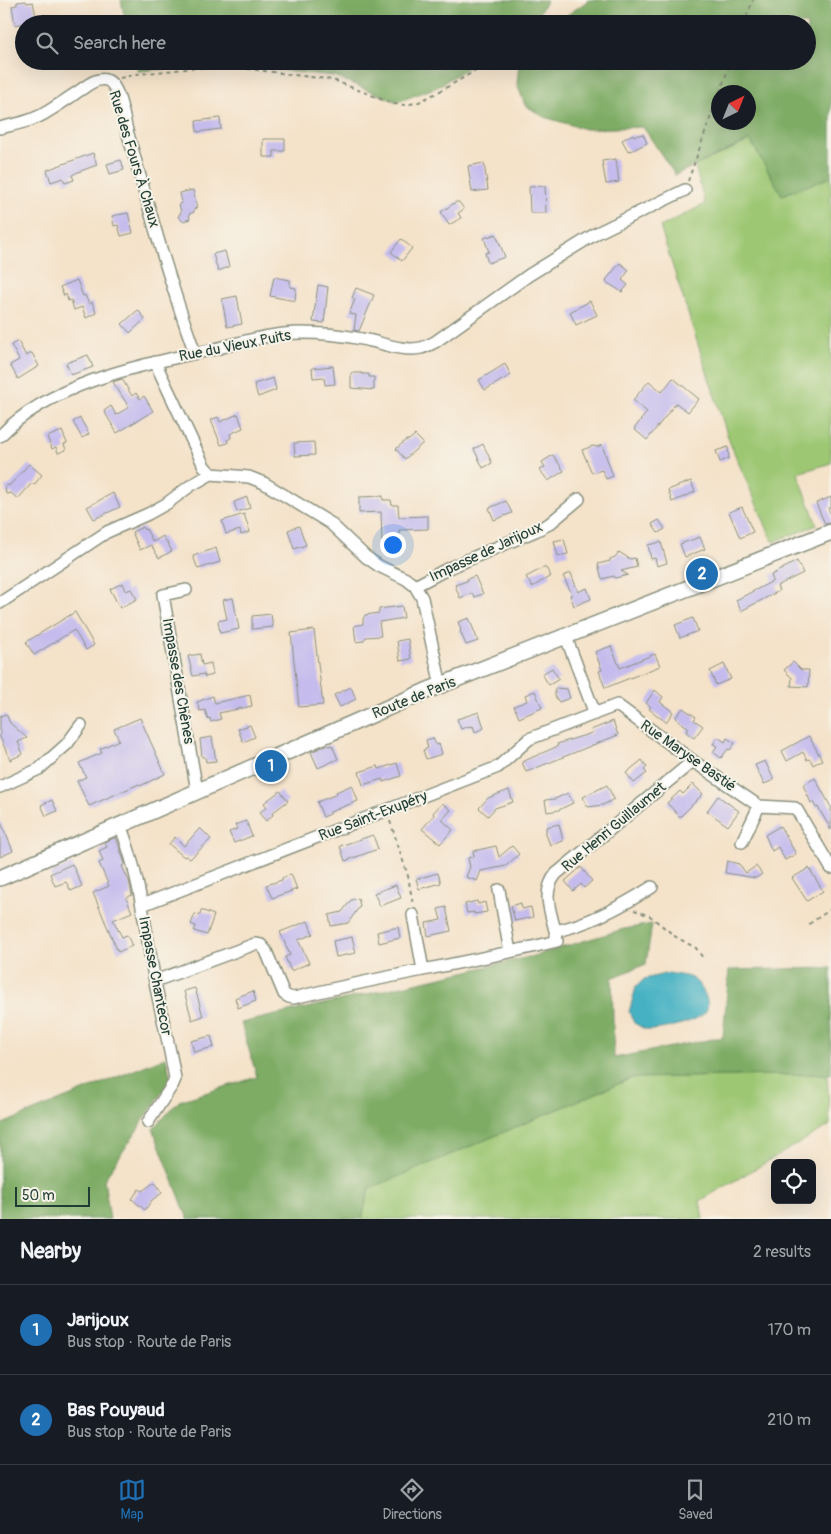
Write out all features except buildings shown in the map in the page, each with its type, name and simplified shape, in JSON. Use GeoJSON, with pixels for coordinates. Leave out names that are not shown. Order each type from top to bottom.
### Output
{"type":"FeatureCollection","features":[{"type":"Feature","properties":{"kind":"main road","name":"Route de Paris"},"geometry":{"type":"LineString","coordinates":[[1,877],[326,734],[441,686],[831,532]]}},
{"type":"Feature","properties":{"kind":"street","name":"Rue des Fours À Chaux"},"geometry":{"type":"LineString","coordinates":[[0,128],[22,123],[46,113],[98,79],[108,80],[113,85],[118,96],[177,303],[195,353]]}},
{"type":"Feature","properties":{"kind":"street","name":"Rue du Vieux Puits"},"geometry":{"type":"LineString","coordinates":[[0,436],[28,412],[62,393],[111,375],[155,362],[277,335],[301,333],[360,338],[409,349],[422,348],[435,342],[529,275],[597,233],[684,190]]}},
{"type":"Feature","properties":{"kind":"street"},"geometry":{"type":"LineString","coordinates":[[155,362],[204,466],[211,474]]}},
{"type":"Feature","properties":{"kind":"street"},"geometry":{"type":"LineString","coordinates":[[0,603],[107,532],[166,504],[190,486],[211,474],[250,477],[264,482],[330,524],[366,558],[406,579],[415,586],[422,598],[441,686]]}},
{"type":"Feature","properties":{"kind":"street","name":"Impasse de Jarijoux"},"geometry":{"type":"LineString","coordinates":[[415,586],[449,568],[536,532],[549,524],[579,498]]}},
{"type":"Feature","properties":{"kind":"street","name":"Impasse des Chênes"},"geometry":{"type":"LineString","coordinates":[[186,590],[163,595],[197,792]]}},
{"type":"Feature","properties":{"kind":"street"},"geometry":{"type":"LineString","coordinates":[[566,637],[595,714]]}},
{"type":"Feature","properties":{"kind":"street","name":"Rue Maryse Bastié"},"geometry":{"type":"LineString","coordinates":[[595,714],[617,705],[693,761],[759,806]]}},
{"type":"Feature","properties":{"kind":"street","name":"Rue Saint-Exupéry"},"geometry":{"type":"LineString","coordinates":[[142,905],[498,767],[529,739],[595,714]]}},
{"type":"Feature","properties":{"kind":"street"},"geometry":{"type":"LineString","coordinates":[[0,787],[39,769],[67,744],[81,726]]}},
{"type":"Feature","properties":{"kind":"street","name":"Rue Henri Guillaumet"},"geometry":{"type":"LineString","coordinates":[[556,930],[547,893],[551,881],[556,874],[693,761]]}},
{"type":"Feature","properties":{"kind":"street"},"geometry":{"type":"LineString","coordinates":[[742,842],[759,806],[794,808],[797,810],[831,868]]}},
{"type":"Feature","properties":{"kind":"street","name":"Impasse Chantecor"},"geometry":{"type":"LineString","coordinates":[[120,825],[128,845],[142,905],[174,1079],[173,1084],[148,1122]]}},
{"type":"Feature","properties":{"kind":"street"},"geometry":{"type":"LineString","coordinates":[[155,981],[255,944],[261,945],[266,951],[284,994],[294,998],[342,986],[510,952],[557,940],[556,930],[572,928],[633,899],[652,887]]}},
{"type":"Feature","properties":{"kind":"street"},"geometry":{"type":"LineString","coordinates":[[498,890],[510,952]]}},
{"type":"Feature","properties":{"kind":"street"},"geometry":{"type":"LineString","coordinates":[[413,915],[423,970]]}},
{"type":"Feature","properties":{"kind":"path"},"geometry":{"type":"LineString","coordinates":[[747,15],[753,0]]}},
{"type":"Feature","properties":{"kind":"path"},"geometry":{"type":"LineString","coordinates":[[108,80],[138,74],[175,70]]}},
{"type":"Feature","properties":{"kind":"path"},"geometry":{"type":"LineString","coordinates":[[257,70],[333,80],[394,104],[406,105],[418,102],[476,70]]}},
{"type":"Feature","properties":{"kind":"path"},"geometry":{"type":"LineString","coordinates":[[722,85],[728,70]]}},
{"type":"Feature","properties":{"kind":"path"},"geometry":{"type":"LineString","coordinates":[[684,190],[711,116]]}},
{"type":"Feature","properties":{"kind":"path"},"geometry":{"type":"LineString","coordinates":[[386,811],[408,876],[414,908],[413,915]]}},
{"type":"Feature","properties":{"kind":"path"},"geometry":{"type":"LineString","coordinates":[[620,905],[650,916],[676,937],[696,948],[702,958]]}},
{"type":"Feature","properties":{"kind":"path"},"geometry":{"type":"LineString","coordinates":[[809,924],[831,909]]}},
{"type":"Feature","properties":{"kind":"green space"},"geometry":{"type":"Polygon","coordinates":[[[121,0],[547,0],[537,15],[124,15],[121,0]]]}},
{"type":"Feature","properties":{"kind":"green space"},"geometry":{"type":"Polygon","coordinates":[[[589,0],[831,0],[831,177],[782,195],[750,140],[675,175],[643,127],[585,129],[544,117],[525,105],[517,84],[518,70],[816,70],[816,15],[567,15],[589,0]]]}},
{"type":"Feature","properties":{"kind":"green space"},"geometry":{"type":"Polygon","coordinates":[[[279,70],[464,70],[437,87],[397,102],[334,76],[279,70]]]}},
{"type":"Feature","properties":{"kind":"green space"},"geometry":{"type":"Polygon","coordinates":[[[751,140],[782,195],[831,177],[831,463],[798,473],[817,525],[773,542],[730,443],[660,227],[705,204],[695,166],[751,140]]]}},
{"type":"Feature","properties":{"kind":"green space"},"geometry":{"type":"Polygon","coordinates":[[[652,924],[646,964],[612,978],[614,1058],[723,1037],[729,970],[831,968],[831,1074],[632,1078],[369,1189],[362,1219],[188,1219],[153,1129],[179,1101],[257,1077],[241,1023],[533,956],[624,929],[652,924]]]}},
{"type":"Feature","properties":{"kind":"green space"},"geometry":{"type":"Polygon","coordinates":[[[166,1057],[171,1079],[104,1180],[110,1219],[0,1219],[0,1125],[166,1057]]]}},
{"type":"Feature","properties":{"kind":"green space"},"geometry":{"type":"Polygon","coordinates":[[[827,1074],[830,1125],[700,1201],[703,1219],[362,1219],[368,1189],[632,1078],[827,1074]]]}},
{"type":"Feature","properties":{"kind":"water"},"geometry":{"type":"Polygon","coordinates":[[[669,973],[695,980],[702,988],[706,998],[706,1011],[703,1015],[688,1022],[661,1029],[648,1030],[634,1023],[629,1012],[636,987],[644,979],[669,973]]]}},
{"type":"Feature","properties":{"kind":"place","name":"Bas Pouyaud"},"geometry":{"type":"Point","coordinates":[702,574]}},
{"type":"Feature","properties":{"kind":"place","name":"Jarijoux"},"geometry":{"type":"Point","coordinates":[271,766]}}]}
